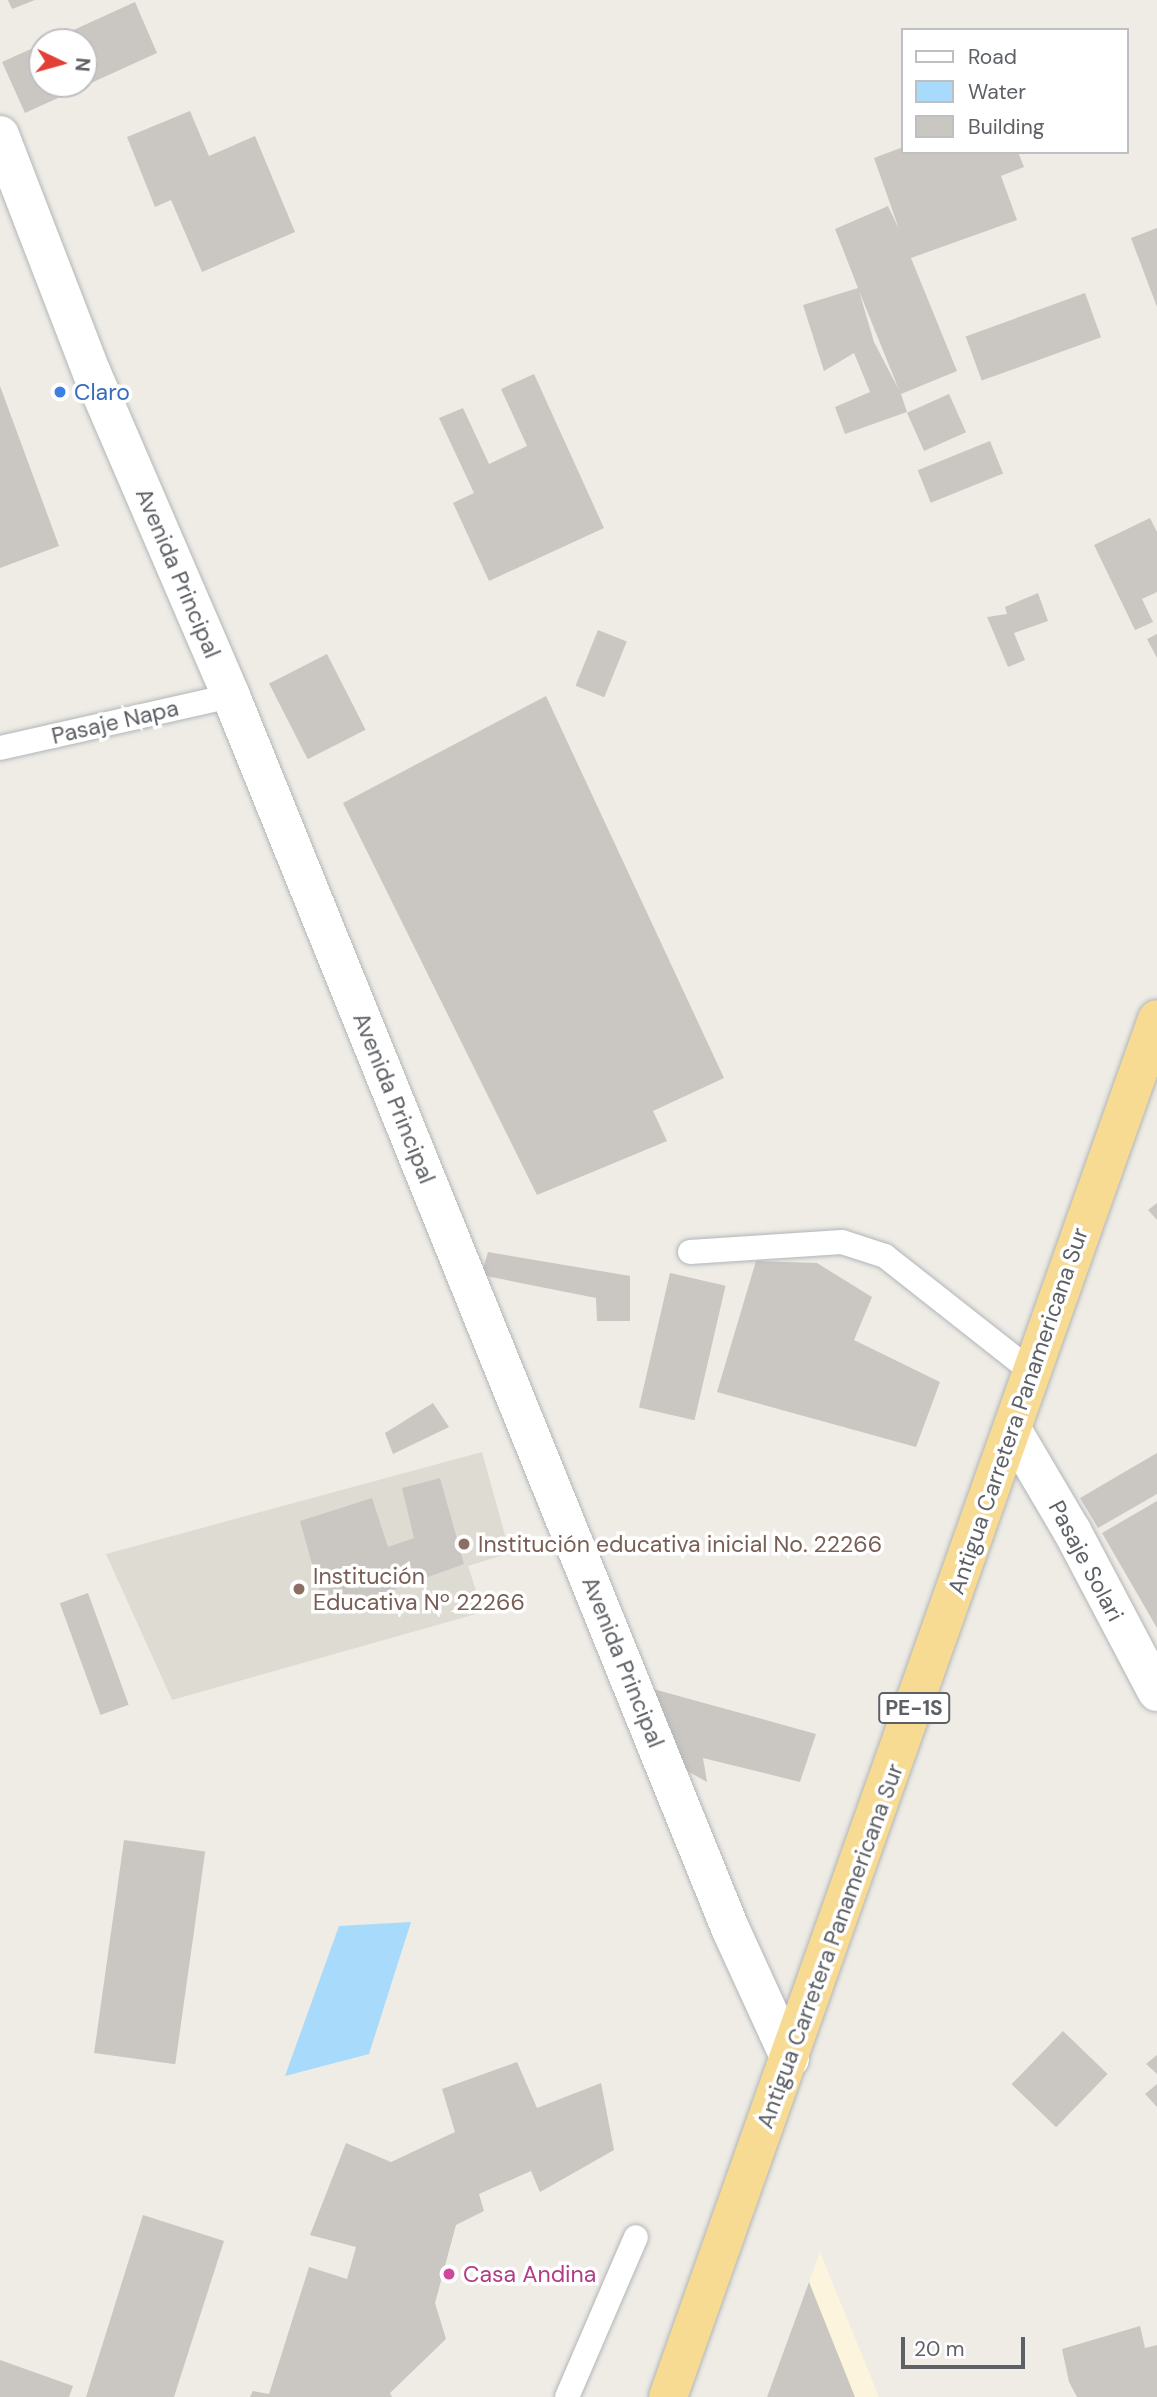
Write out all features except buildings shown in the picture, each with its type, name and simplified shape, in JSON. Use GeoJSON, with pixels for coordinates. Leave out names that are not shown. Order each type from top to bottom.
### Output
{"type":"FeatureCollection","features":[{"type":"Feature","properties":{"kind":"highway","name":"Antigua Carretera Panamericana Sur"},"geometry":{"type":"LineString","coordinates":[[668,2397],[1013,1431],[1031,1371],[1157,1018]]}},
{"type":"Feature","properties":{"kind":"main road","name":"Avenida Principal"},"geometry":{"type":"LineString","coordinates":[[0,135],[92,373],[231,696],[730,1928],[790,2059]]}},
{"type":"Feature","properties":{"kind":"main road","name":"Pasaje Solari"},"geometry":{"type":"LineString","coordinates":[[1013,1431],[1072,1531],[1157,1692]]}},
{"type":"Feature","properties":{"kind":"lane","name":"Pasaje Napa"},"geometry":{"type":"LineString","coordinates":[[0,748],[231,696]]}},
{"type":"Feature","properties":{"kind":"lane"},"geometry":{"type":"LineString","coordinates":[[690,1252],[842,1242],[885,1256],[1031,1371]]}},
{"type":"Feature","properties":{"kind":"lane"},"geometry":{"type":"LineString","coordinates":[[567,2397],[636,2237]]}},
{"type":"Feature","properties":{"kind":"shaded area","name":"Institución Educativa Nº 22266"},"geometry":{"type":"Polygon","coordinates":[[[482,1452],[510,1553],[468,1566],[483,1612],[172,1700],[106,1554],[482,1452]]]}},
{"type":"Feature","properties":{"kind":"shaded area"},"geometry":{"type":"Polygon","coordinates":[[[820,2252],[879,2397],[767,2397],[820,2252]]]}},
{"type":"Feature","properties":{"kind":"water"},"geometry":{"type":"Polygon","coordinates":[[[411,1922],[369,2054],[285,2076],[339,1926],[411,1922]]]}},
{"type":"Feature","properties":{"kind":"place","name":"Claro"},"geometry":{"type":"Point","coordinates":[60,392]}},
{"type":"Feature","properties":{"kind":"place","name":"Institución educativa inicial No. 22266"},"geometry":{"type":"Point","coordinates":[464,1544]}},
{"type":"Feature","properties":{"kind":"place","name":"Institución Educativa Nº 22266"},"geometry":{"type":"Point","coordinates":[299,1589]}},
{"type":"Feature","properties":{"kind":"place","name":"Casa Andina"},"geometry":{"type":"Point","coordinates":[449,2274]}}]}
